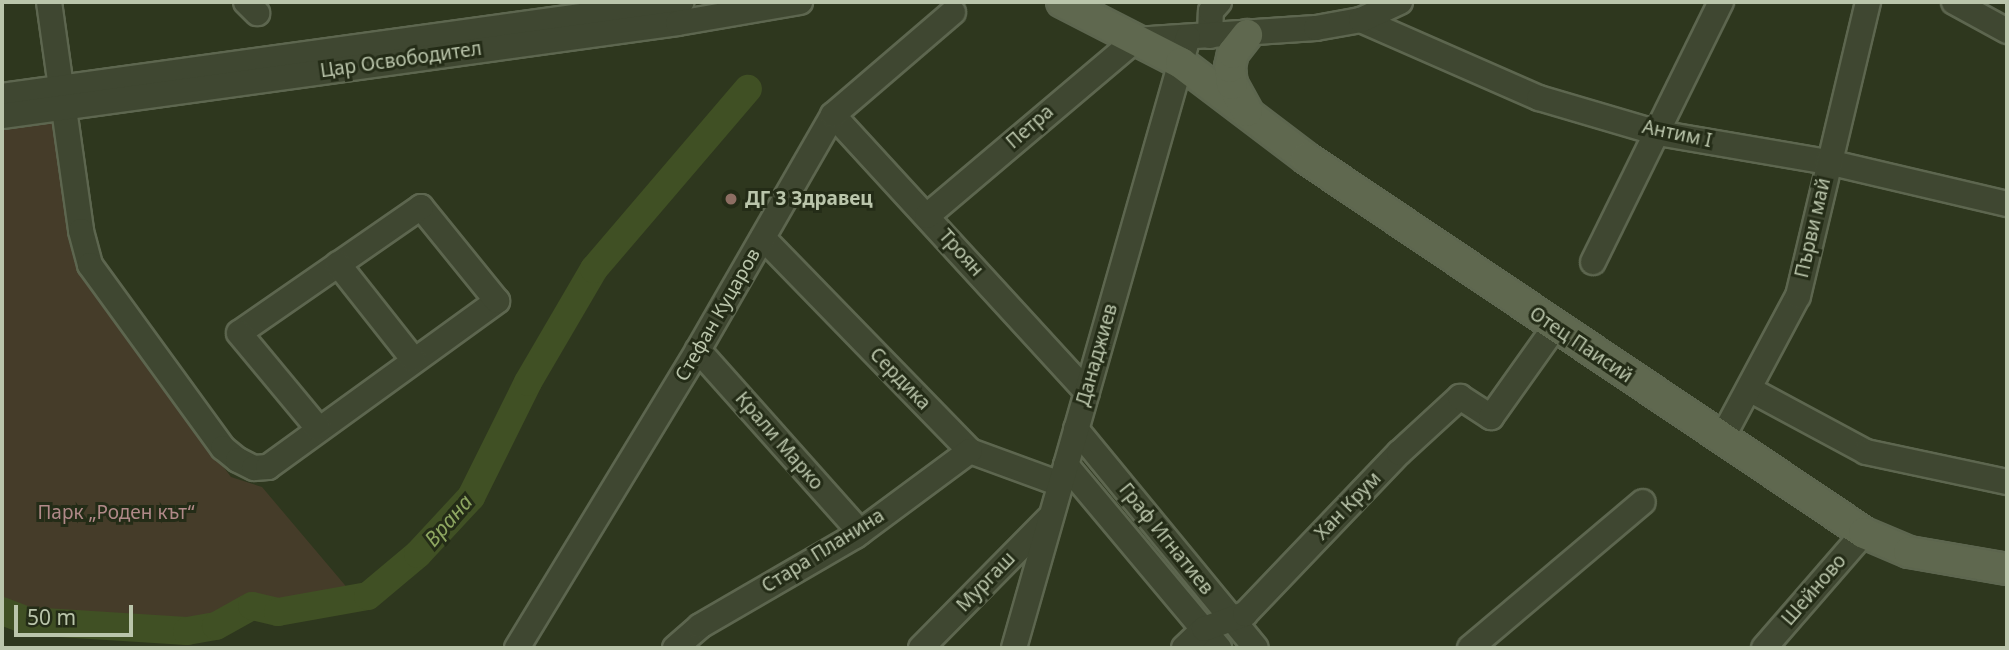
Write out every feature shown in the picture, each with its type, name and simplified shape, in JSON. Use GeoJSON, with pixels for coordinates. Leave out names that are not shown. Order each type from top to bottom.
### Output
{"type":"FeatureCollection","features":[{"type":"Feature","properties":{"kind":"main road","name":"Отец Паисий"},"geometry":{"type":"LineString","coordinates":[[1062,2],[1135,40],[1193,45],[1248,114],[1721,440],[1864,533],[1909,552],[2007,569]]}},
{"type":"Feature","properties":{"kind":"main road"},"geometry":{"type":"LineString","coordinates":[[1247,35],[1233,53],[1230,67],[1232,84],[1248,114]]}},
{"type":"Feature","properties":{"kind":"street"},"geometry":{"type":"LineString","coordinates":[[49,2],[81,231],[90,265],[223,447],[254,468],[268,467],[413,359],[497,301],[421,207],[239,333],[318,428]]}},
{"type":"Feature","properties":{"kind":"street","name":"Цар Освободител"},"geometry":{"type":"LineString","coordinates":[[2,116],[63,97],[682,2]]}},
{"type":"Feature","properties":{"kind":"street","name":"Цар Освободител"},"geometry":{"type":"LineString","coordinates":[[2,96],[63,97],[678,23],[800,2]]}},
{"type":"Feature","properties":{"kind":"street"},"geometry":{"type":"LineString","coordinates":[[1193,45],[1361,20],[1400,2]]}},
{"type":"Feature","properties":{"kind":"street"},"geometry":{"type":"LineString","coordinates":[[1593,262],[1721,2]]}},
{"type":"Feature","properties":{"kind":"street","name":"Първи май"},"geometry":{"type":"LineString","coordinates":[[1721,440],[1798,296],[1868,2]]}},
{"type":"Feature","properties":{"kind":"street"},"geometry":{"type":"LineString","coordinates":[[1954,2],[2007,31]]}},
{"type":"Feature","properties":{"kind":"street","name":"Данаджиев"},"geometry":{"type":"LineString","coordinates":[[1014,648],[1076,429],[1193,45],[1215,7]]}},
{"type":"Feature","properties":{"kind":"street","name":"Стефан Куцаров"},"geometry":{"type":"LineString","coordinates":[[517,648],[698,350],[833,115],[953,12]]}},
{"type":"Feature","properties":{"kind":"street","name":"Антим I"},"geometry":{"type":"LineString","coordinates":[[1361,20],[1539,98],[1658,133],[1828,162],[2007,204]]}},
{"type":"Feature","properties":{"kind":"street","name":"Петра"},"geometry":{"type":"LineString","coordinates":[[927,215],[1135,40]]}},
{"type":"Feature","properties":{"kind":"street","name":"Троян"},"geometry":{"type":"LineString","coordinates":[[833,115],[1087,392]]}},
{"type":"Feature","properties":{"kind":"street","name":"Сердика"},"geometry":{"type":"LineString","coordinates":[[763,238],[970,451],[1063,474]]}},
{"type":"Feature","properties":{"kind":"street"},"geometry":{"type":"LineString","coordinates":[[338,264],[413,359]]}},
{"type":"Feature","properties":{"kind":"street","name":"Хан Крум"},"geometry":{"type":"LineString","coordinates":[[1212,639],[1231,618],[1245,614],[1399,453],[1460,397],[1491,417],[1555,327]]}},
{"type":"Feature","properties":{"kind":"street","name":"Крали Марко"},"geometry":{"type":"LineString","coordinates":[[698,350],[860,532]]}},
{"type":"Feature","properties":{"kind":"street"},"geometry":{"type":"LineString","coordinates":[[1749,389],[1866,452],[2007,482]]}},
{"type":"Feature","properties":{"kind":"street","name":"Граф Игнатиев"},"geometry":{"type":"LineString","coordinates":[[1076,429],[1256,648]]}},
{"type":"Feature","properties":{"kind":"street","name":"Стара Планина"},"geometry":{"type":"LineString","coordinates":[[675,648],[700,626],[860,532],[970,451]]}},
{"type":"Feature","properties":{"kind":"street","name":"Граф Игнатиев"},"geometry":{"type":"LineString","coordinates":[[1063,474],[1212,639]]}},
{"type":"Feature","properties":{"kind":"street"},"geometry":{"type":"LineString","coordinates":[[1470,648],[1643,502]]}},
{"type":"Feature","properties":{"kind":"street","name":"Мургаш"},"geometry":{"type":"LineString","coordinates":[[921,648],[1052,516]]}},
{"type":"Feature","properties":{"kind":"street","name":"Шейново"},"geometry":{"type":"LineString","coordinates":[[1764,648],[1864,533]]}},
{"type":"Feature","properties":{"kind":"street"},"geometry":{"type":"LineString","coordinates":[[1184,648],[1212,639]]}},
{"type":"Feature","properties":{"kind":"green space","name":"Парк „Роден кът“"},"geometry":{"type":"Polygon","coordinates":[[[61,114],[77,268],[231,477],[262,487],[355,597],[175,626],[111,628],[2,607],[2,123],[61,114]]]}},
{"type":"Feature","properties":{"kind":"waterway","name":"Врана"},"geometry":{"type":"LineString","coordinates":[[2,611],[28,621],[187,631],[216,626],[252,606],[278,612],[368,596],[418,554],[471,497],[528,382],[594,269],[748,89]]}},
{"type":"Feature","properties":{"kind":"place","name":"ДГ 3 Здравец"},"geometry":{"type":"Point","coordinates":[731,199]}}]}
